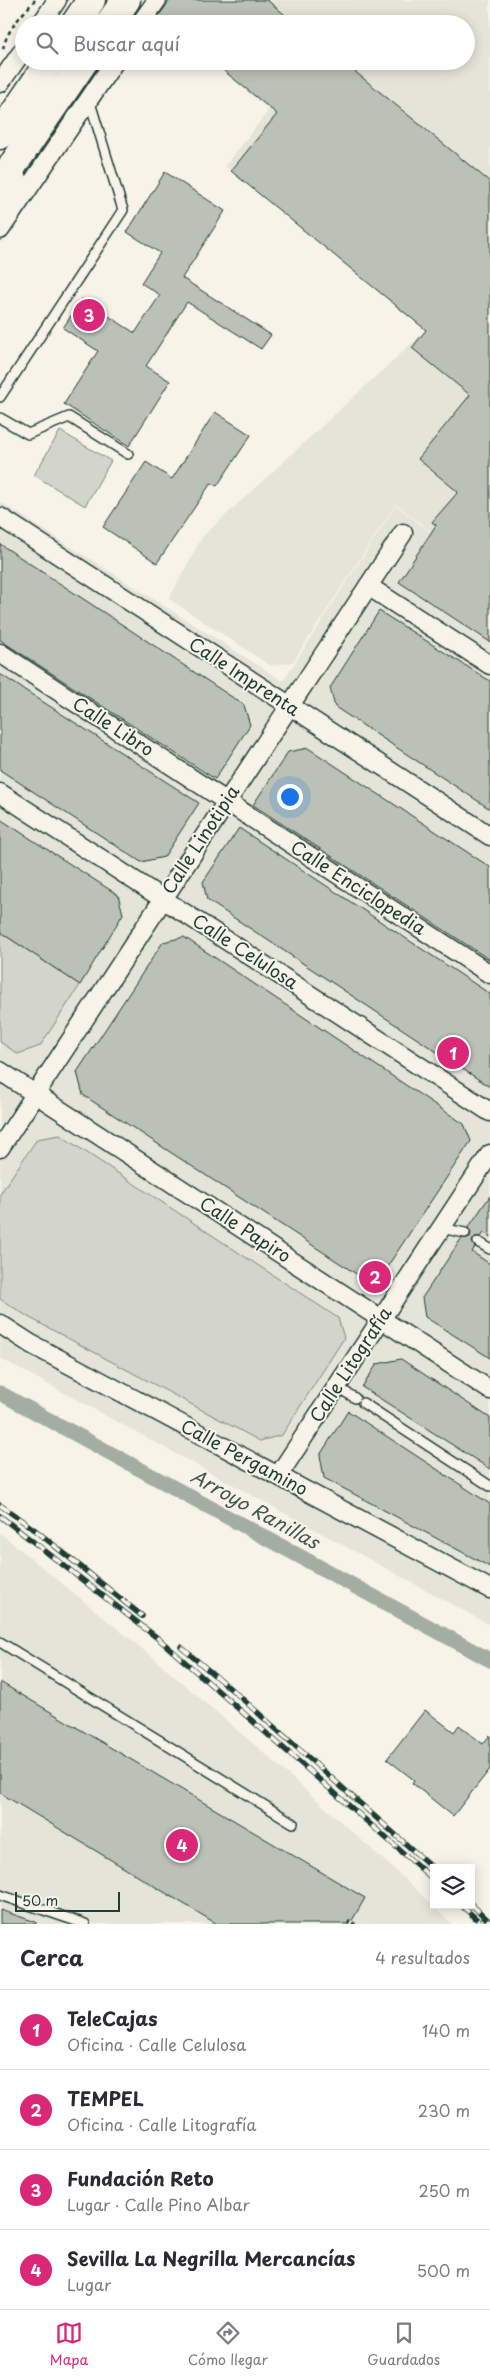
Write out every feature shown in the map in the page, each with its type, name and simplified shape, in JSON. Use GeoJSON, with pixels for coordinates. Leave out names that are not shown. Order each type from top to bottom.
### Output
{"type":"FeatureCollection","features":[{"type":"Feature","properties":{"kind":"highway"},"geometry":{"type":"LineString","coordinates":[[81,15],[91,0]]}},
{"type":"Feature","properties":{"kind":"highway"},"geometry":{"type":"LineString","coordinates":[[116,15],[126,0]]}},
{"type":"Feature","properties":{"kind":"highway"},"geometry":{"type":"LineString","coordinates":[[0,135],[44,70]]}},
{"type":"Feature","properties":{"kind":"highway"},"geometry":{"type":"LineString","coordinates":[[0,184],[78,70]]}},
{"type":"Feature","properties":{"kind":"street"},"geometry":{"type":"LineString","coordinates":[[47,15],[57,0]]}},
{"type":"Feature","properties":{"kind":"street"},"geometry":{"type":"LineString","coordinates":[[146,15],[157,0]]}},
{"type":"Feature","properties":{"kind":"street"},"geometry":{"type":"LineString","coordinates":[[0,83],[15,62]]}},
{"type":"Feature","properties":{"kind":"street"},"geometry":{"type":"LineString","coordinates":[[0,230],[109,70]]}},
{"type":"Feature","properties":{"kind":"street"},"geometry":{"type":"LineString","coordinates":[[0,209],[44,119]]}},
{"type":"Feature","properties":{"kind":"street","name":"Calle Imprenta"},"geometry":{"type":"LineString","coordinates":[[0,517],[289,707],[490,836]]}},
{"type":"Feature","properties":{"kind":"street","name":"Calle Linotipia"},"geometry":{"type":"LineString","coordinates":[[0,1148],[403,533]]}},
{"type":"Feature","properties":{"kind":"street"},"geometry":{"type":"LineString","coordinates":[[368,586],[490,665]]}},
{"type":"Feature","properties":{"kind":"street","name":"Calle Libro"},"geometry":{"type":"LineString","coordinates":[[0,653],[227,801]]}},
{"type":"Feature","properties":{"kind":"street","name":"Calle Celulosa"},"geometry":{"type":"LineString","coordinates":[[0,793],[490,1112]]}},
{"type":"Feature","properties":{"kind":"street","name":"Calle Enciclopedia"},"geometry":{"type":"LineString","coordinates":[[227,801],[490,974]]}},
{"type":"Feature","properties":{"kind":"street","name":"Calle Papiro"},"geometry":{"type":"LineString","coordinates":[[0,1071],[490,1390]]}},
{"type":"Feature","properties":{"kind":"street","name":"Calle Litografía"},"geometry":{"type":"LineString","coordinates":[[278,1476],[490,1154]]}},
{"type":"Feature","properties":{"kind":"street","name":"Calle Pergamino"},"geometry":{"type":"LineString","coordinates":[[0,1324],[31,1344],[490,1589]]}},
{"type":"Feature","properties":{"kind":"lane"},"geometry":{"type":"LineString","coordinates":[[0,397],[123,210],[89,99]]}},
{"type":"Feature","properties":{"kind":"lane"},"geometry":{"type":"LineString","coordinates":[[0,418],[28,434],[69,417],[128,454]]}},
{"type":"Feature","properties":{"kind":"lane"},"geometry":{"type":"LineString","coordinates":[[441,1228],[465,1233]]}},
{"type":"Feature","properties":{"kind":"lane"},"geometry":{"type":"LineString","coordinates":[[478,1242],[490,1249]]}},
{"type":"Feature","properties":{"kind":"lane"},"geometry":{"type":"LineString","coordinates":[[337,1387],[490,1486]]}},
{"type":"Feature","properties":{"kind":"lane"},"geometry":{"type":"LineString","coordinates":[[0,1642],[293,1823]]}},
{"type":"Feature","properties":{"kind":"lane"},"geometry":{"type":"LineString","coordinates":[[0,1895],[85,1924]]}},
{"type":"Feature","properties":{"kind":"path"},"geometry":{"type":"LineString","coordinates":[[21,15],[35,0]]}},
{"type":"Feature","properties":{"kind":"path"},"geometry":{"type":"LineString","coordinates":[[10,69],[3,54],[5,40],[15,22]]}},
{"type":"Feature","properties":{"kind":"shaded area"},"geometry":{"type":"Polygon","coordinates":[[[170,0],[490,0],[490,578],[396,504],[293,662],[271,666],[169,599],[202,537],[426,330],[225,166],[269,110],[222,70],[475,70],[475,15],[158,15],[170,0]]]}},
{"type":"Feature","properties":{"kind":"shaded area"},"geometry":{"type":"Polygon","coordinates":[[[60,431],[111,461],[85,506],[34,475],[60,431]]]}},
{"type":"Feature","properties":{"kind":"shaded area"},"geometry":{"type":"Polygon","coordinates":[[[0,502],[283,681],[396,505],[490,580],[490,1625],[0,1358],[0,502]]]}},
{"type":"Feature","properties":{"kind":"shaded area"},"geometry":{"type":"Polygon","coordinates":[[[0,932],[80,985],[40,1046],[18,1054],[0,1042],[0,932]]]}},
{"type":"Feature","properties":{"kind":"shaded area"},"geometry":{"type":"Polygon","coordinates":[[[60,1135],[338,1318],[344,1338],[282,1435],[260,1441],[30,1318],[0,1299],[0,1194],[37,1139],[60,1135]]]}},
{"type":"Feature","properties":{"kind":"shaded area"},"geometry":{"type":"Polygon","coordinates":[[[0,1533],[151,1656],[263,1752],[406,1880],[430,1903],[430,1909],[436,1909],[452,1924],[0,1924],[0,1533]]]}},
{"type":"Feature","properties":{"kind":"building"},"geometry":{"type":"Polygon","coordinates":[[[170,0],[267,0],[285,15],[159,15],[170,0]]]}},
{"type":"Feature","properties":{"kind":"building"},"geometry":{"type":"Polygon","coordinates":[[[223,70],[353,70],[490,182],[490,642],[399,582],[436,525],[432,522],[458,492],[418,459],[470,395],[412,348],[426,330],[231,171],[277,114],[223,70]]]}},
{"type":"Feature","properties":{"kind":"building"},"geometry":{"type":"Polygon","coordinates":[[[165,172],[225,211],[182,278],[271,335],[261,349],[187,302],[146,366],[170,381],[129,446],[64,404],[98,351],[63,328],[82,299],[135,333],[160,295],[141,283],[160,253],[127,232],[165,172]]]}},
{"type":"Feature","properties":{"kind":"building"},"geometry":{"type":"Polygon","coordinates":[[[215,412],[251,435],[217,486],[211,483],[157,563],[103,527],[146,462],[172,479],[215,412]]]}},
{"type":"Feature","properties":{"kind":"building"},"geometry":{"type":"Polygon","coordinates":[[[0,544],[244,705],[250,725],[215,779],[0,640],[0,544]]]}},
{"type":"Feature","properties":{"kind":"building"},"geometry":{"type":"Polygon","coordinates":[[[379,611],[490,681],[490,809],[335,707],[330,688],[379,611]]]}},
{"type":"Feature","properties":{"kind":"building"},"geometry":{"type":"Polygon","coordinates":[[[0,674],[199,803],[164,857],[141,862],[0,770],[0,674]]]}},
{"type":"Feature","properties":{"kind":"building"},"geometry":{"type":"Polygon","coordinates":[[[308,748],[490,867],[490,960],[253,805],[288,752],[308,748]]]}},
{"type":"Feature","properties":{"kind":"building"},"geometry":{"type":"Polygon","coordinates":[[[0,819],[118,895],[123,914],[80,985],[0,932],[0,819]]]}},
{"type":"Feature","properties":{"kind":"building"},"geometry":{"type":"Polygon","coordinates":[[[239,828],[490,994],[490,1087],[207,900],[203,882],[239,828]]]}},
{"type":"Feature","properties":{"kind":"building"},"geometry":{"type":"Polygon","coordinates":[[[184,937],[464,1124],[471,1141],[383,1273],[364,1279],[83,1095],[77,1072],[163,942],[184,937]]]}},
{"type":"Feature","properties":{"kind":"building"},"geometry":{"type":"Polygon","coordinates":[[[490,1196],[490,1237],[484,1233],[481,1237],[475,1237],[472,1242],[475,1247],[472,1252],[490,1264],[490,1358],[425,1317],[422,1298],[461,1239],[470,1237],[471,1232],[468,1228],[490,1196]]]}},
{"type":"Feature","properties":{"kind":"building"},"geometry":{"type":"Polygon","coordinates":[[[401,1359],[490,1418],[490,1469],[362,1387],[377,1364],[401,1359]]]}},
{"type":"Feature","properties":{"kind":"building"},"geometry":{"type":"Polygon","coordinates":[[[348,1411],[490,1504],[490,1567],[324,1478],[320,1455],[348,1411]]]}},
{"type":"Feature","properties":{"kind":"building"},"geometry":{"type":"Polygon","coordinates":[[[0,1682],[365,1898],[350,1924],[217,1924],[0,1793],[0,1682]]]}},
{"type":"Feature","properties":{"kind":"building"},"geometry":{"type":"Polygon","coordinates":[[[425,1710],[454,1732],[459,1725],[483,1744],[490,1735],[490,1769],[453,1816],[412,1783],[414,1780],[387,1759],[425,1710]]]}},
{"type":"Feature","properties":{"kind":"building"},"geometry":{"type":"Polygon","coordinates":[[[0,1910],[36,1922],[36,1924],[0,1924],[0,1910]]]}},
{"type":"Feature","properties":{"kind":"waterway","name":"Arroyo Ranillas"},"geometry":{"type":"LineString","coordinates":[[0,1393],[490,1660]]}},
{"type":"Feature","properties":{"kind":"railway"},"geometry":{"type":"LineString","coordinates":[[0,1505],[35,1530],[142,1616]]}},
{"type":"Feature","properties":{"kind":"railway"},"geometry":{"type":"LineString","coordinates":[[0,1516],[160,1640],[430,1876]]}},
{"type":"Feature","properties":{"kind":"railway"},"geometry":{"type":"LineString","coordinates":[[181,1647],[430,1865]]}},
{"type":"Feature","properties":{"kind":"railway"},"geometry":{"type":"LineString","coordinates":[[475,1908],[490,1922]]}},
{"type":"Feature","properties":{"kind":"railway"},"geometry":{"type":"LineString","coordinates":[[465,1909],[482,1924]]}},
{"type":"Feature","properties":{"kind":"place","name":"Fundación Reto"},"geometry":{"type":"Point","coordinates":[89,315]}},
{"type":"Feature","properties":{"kind":"place","name":"TeleCajas"},"geometry":{"type":"Point","coordinates":[453,1053]}},
{"type":"Feature","properties":{"kind":"place","name":"TEMPEL"},"geometry":{"type":"Point","coordinates":[375,1277]}},
{"type":"Feature","properties":{"kind":"place","name":"Sevilla La Negrilla Mercancías"},"geometry":{"type":"Point","coordinates":[182,1845]}}]}
